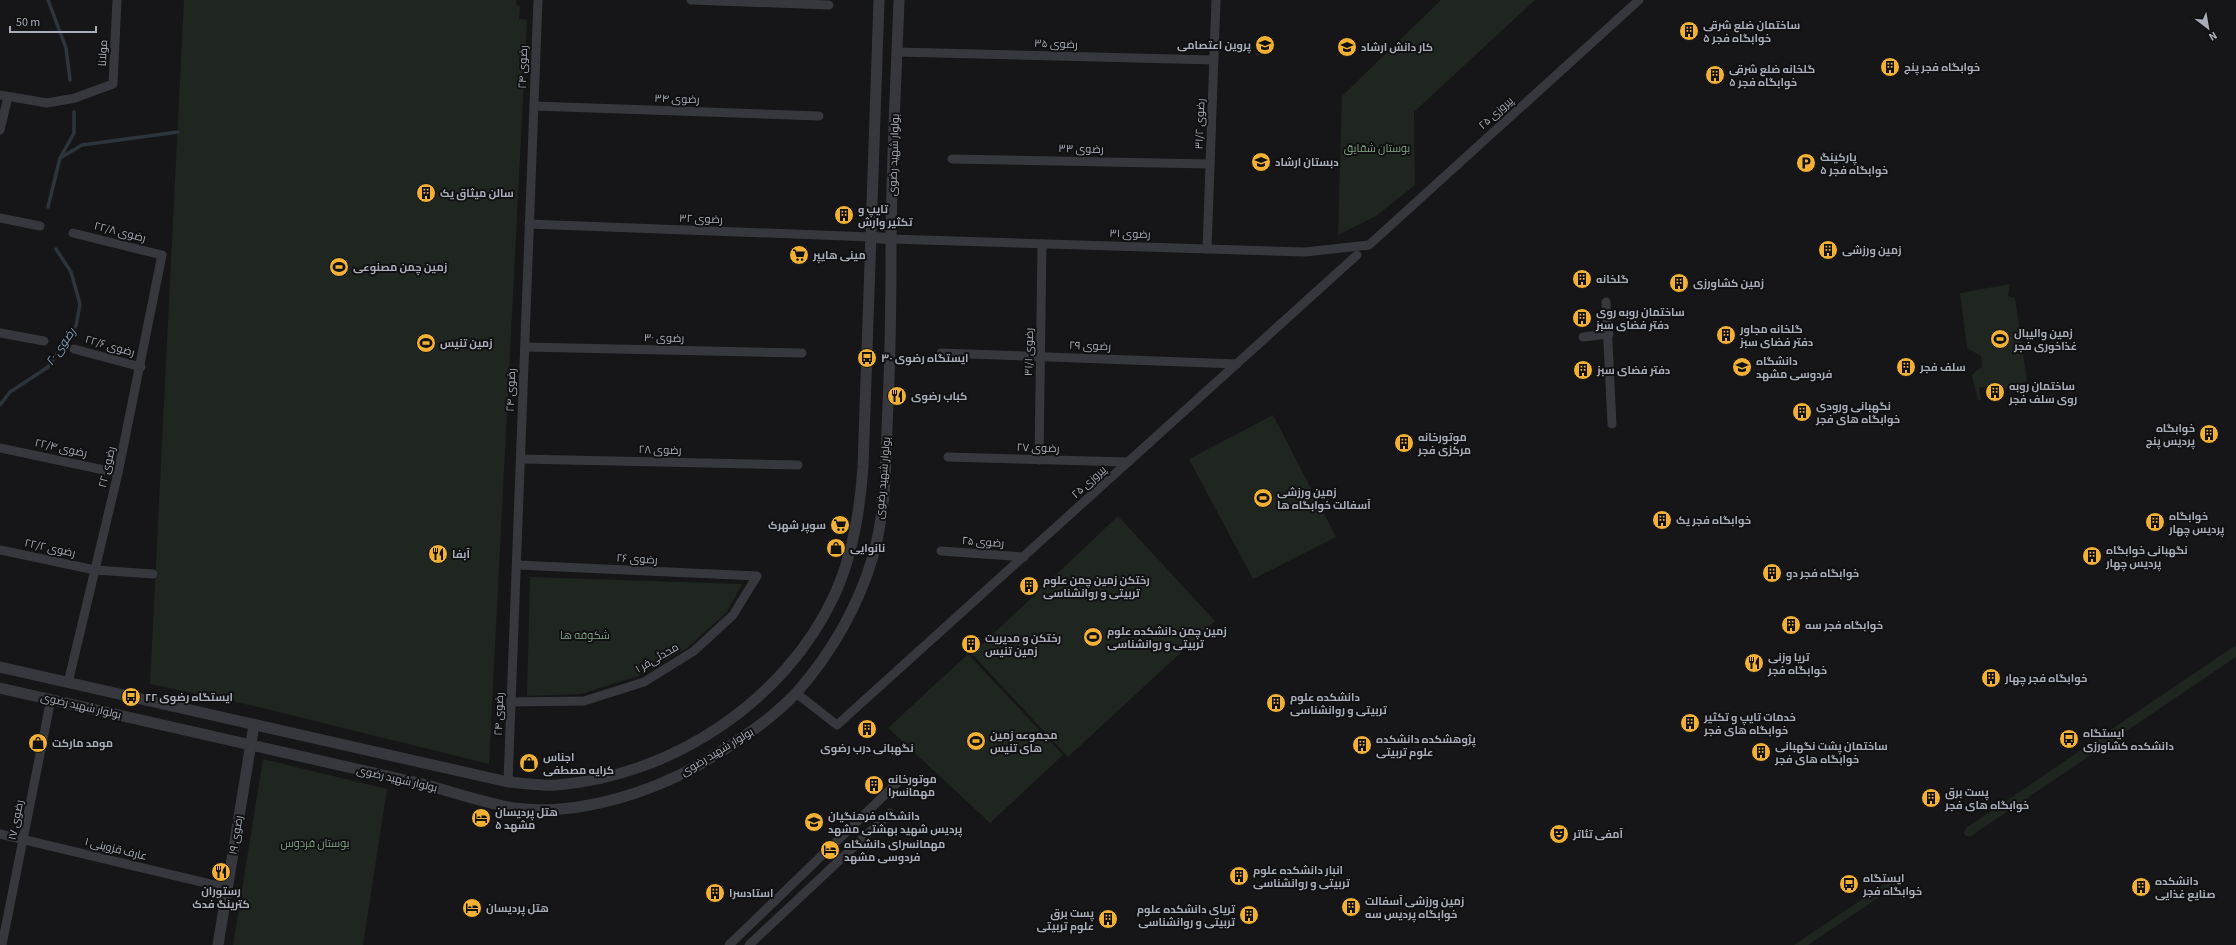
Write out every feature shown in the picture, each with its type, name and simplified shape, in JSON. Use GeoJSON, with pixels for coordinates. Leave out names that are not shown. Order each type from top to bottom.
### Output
{"type":"FeatureCollection","features":[{"type":"Feature","properties":{"kind":"street","name":"مولانا"},"geometry":{"type":"LineString","coordinates":[[4,96],[47,102],[75,98],[113,84],[118,0]]}},
{"type":"Feature","properties":{"kind":"street","name":"رضوی ۲۴"},"geometry":{"type":"LineString","coordinates":[[508,782],[538,0]]}},
{"type":"Feature","properties":{"kind":"street"},"geometry":{"type":"LineString","coordinates":[[691,0],[829,5]]}},
{"type":"Feature","properties":{"kind":"street","name":"بولوار شهید رضوی"},"geometry":{"type":"LineString","coordinates":[[0,667],[254,726],[508,782],[555,785],[591,781],[636,768],[680,750],[733,718],[779,677],[809,638],[834,596],[851,550],[860,500],[879,0]]}},
{"type":"Feature","properties":{"kind":"street","name":"بولوار شهید رضوی"},"geometry":{"type":"LineString","coordinates":[[0,688],[427,785],[486,802],[516,808],[556,809],[596,803],[644,790],[690,771],[746,736],[796,693],[828,651],[855,606],[874,555],[883,503],[886,465],[890,352],[891,239],[900,0]]}},
{"type":"Feature","properties":{"kind":"street","name":"رضوی ۳۱/۲"},"geometry":{"type":"LineString","coordinates":[[1207,249],[1216,0]]}},
{"type":"Feature","properties":{"kind":"street","name":"پیروزی ۲۵"},"geometry":{"type":"LineString","coordinates":[[1368,245],[1639,0]]}},
{"type":"Feature","properties":{"kind":"street","name":"رضوی ۳۵"},"geometry":{"type":"LineString","coordinates":[[898,52],[1214,60]]}},
{"type":"Feature","properties":{"kind":"street"},"geometry":{"type":"LineString","coordinates":[[0,130],[4,96]]}},
{"type":"Feature","properties":{"kind":"street","name":"رضوی ۳۴"},"geometry":{"type":"LineString","coordinates":[[534,106],[819,116]]}},
{"type":"Feature","properties":{"kind":"street","name":"رضوی ۳۳"},"geometry":{"type":"LineString","coordinates":[[952,158],[1210,164]]}},
{"type":"Feature","properties":{"kind":"street"},"geometry":{"type":"LineString","coordinates":[[0,218],[40,226]]}},
{"type":"Feature","properties":{"kind":"street","name":"رضوی ۳۲"},"geometry":{"type":"LineString","coordinates":[[530,224],[871,237]]}},
{"type":"Feature","properties":{"kind":"street","name":"رضوی ۲۲/۸"},"geometry":{"type":"LineString","coordinates":[[72,233],[162,255]]}},
{"type":"Feature","properties":{"kind":"street"},"geometry":{"type":"LineString","coordinates":[[871,237],[891,239]]}},
{"type":"Feature","properties":{"kind":"street","name":"رضوی ۳۱"},"geometry":{"type":"LineString","coordinates":[[891,239],[1305,252],[1368,245]]}},
{"type":"Feature","properties":{"kind":"street","name":"رضوی ۳۱/۱"},"geometry":{"type":"LineString","coordinates":[[1039,460],[1042,244]]}},
{"type":"Feature","properties":{"kind":"street","name":"رضوی ۲۲"},"geometry":{"type":"LineString","coordinates":[[68,683],[118,473],[141,367],[162,255]]}},
{"type":"Feature","properties":{"kind":"street","name":"پیروزی ۲۵"},"geometry":{"type":"LineString","coordinates":[[796,693],[837,725],[1357,256]]}},
{"type":"Feature","properties":{"kind":"street"},"geometry":{"type":"LineString","coordinates":[[1606,302],[1609,334],[1612,424]]}},
{"type":"Feature","properties":{"kind":"street"},"geometry":{"type":"LineString","coordinates":[[0,333],[44,341]]}},
{"type":"Feature","properties":{"kind":"street"},"geometry":{"type":"LineString","coordinates":[[1583,336],[1609,334]]}},
{"type":"Feature","properties":{"kind":"street","name":"رضوی ۳۰"},"geometry":{"type":"LineString","coordinates":[[525,347],[802,353]]}},
{"type":"Feature","properties":{"kind":"street","name":"رضوی ۲۲/۶"},"geometry":{"type":"LineString","coordinates":[[74,349],[141,367]]}},
{"type":"Feature","properties":{"kind":"street","name":"رضوی ۲۹"},"geometry":{"type":"LineString","coordinates":[[941,353],[1237,364]]}},
{"type":"Feature","properties":{"kind":"street","name":"رضوی ۲۲/۴"},"geometry":{"type":"LineString","coordinates":[[0,448],[118,473]]}},
{"type":"Feature","properties":{"kind":"street","name":"رضوی ۲۷"},"geometry":{"type":"LineString","coordinates":[[948,457],[1128,462]]}},
{"type":"Feature","properties":{"kind":"street","name":"رضوی ۲۸"},"geometry":{"type":"LineString","coordinates":[[521,459],[798,465]]}},
{"type":"Feature","properties":{"kind":"street","name":"رضوی ۲۲/۲"},"geometry":{"type":"LineString","coordinates":[[0,550],[95,570],[153,574]]}},
{"type":"Feature","properties":{"kind":"street","name":"رضوی ۲۵"},"geometry":{"type":"LineString","coordinates":[[941,551],[1024,557]]}},
{"type":"Feature","properties":{"kind":"street","name":"رضوی ۲۶"},"geometry":{"type":"LineString","coordinates":[[517,565],[757,576]]}},
{"type":"Feature","properties":{"kind":"street","name":"محدثی‌فر ۱"},"geometry":{"type":"LineString","coordinates":[[512,702],[584,701],[644,682],[694,651],[733,615],[757,576]]}},
{"type":"Feature","properties":{"kind":"street","name":"رضوی ۱۷"},"geometry":{"type":"LineString","coordinates":[[2,945],[25,839],[51,700]]}},
{"type":"Feature","properties":{"kind":"street","name":"رضوی ۱۹"},"geometry":{"type":"LineString","coordinates":[[218,945],[254,726]]}},
{"type":"Feature","properties":{"kind":"street"},"geometry":{"type":"LineString","coordinates":[[729,945],[897,783]]}},
{"type":"Feature","properties":{"kind":"street"},"geometry":{"type":"LineString","coordinates":[[750,945],[890,813]]}},
{"type":"Feature","properties":{"kind":"street","name":"عارف قزوینی ۱"},"geometry":{"type":"LineString","coordinates":[[0,834],[227,888]]}},
{"type":"Feature","properties":{"kind":"green space"},"geometry":{"type":"Polygon","coordinates":[[[184,0],[516,0],[516,5],[520,6],[519,19],[527,20],[489,764],[258,707],[150,684],[184,0]]]}},
{"type":"Feature","properties":{"kind":"green space","name":"بوستان شقایق"},"geometry":{"type":"Polygon","coordinates":[[[1441,0],[1535,0],[1414,112],[1415,185],[1376,216],[1338,235],[1342,96],[1441,0]]]}},
{"type":"Feature","properties":{"kind":"green space","name":"زمین والیبال غذاخوری فجر"},"geometry":{"type":"Polygon","coordinates":[[[2010,284],[2008,296],[2015,298],[2027,381],[2005,389],[1997,385],[1979,388],[1981,400],[1978,400],[1972,376],[1982,367],[1981,356],[1967,348],[1960,293],[2010,284]]]}},
{"type":"Feature","properties":{"kind":"green space","name":"زمین ورزشی آسفالت خوابگاه ها"},"geometry":{"type":"Polygon","coordinates":[[[1273,415],[1336,537],[1253,579],[1189,459],[1273,415]]]}},
{"type":"Feature","properties":{"kind":"green space","name":"زمین چمن دانشکده علوم تربیتی و روانشناسی"},"geometry":{"type":"Polygon","coordinates":[[[1118,516],[1215,621],[1068,757],[972,654],[1118,516]]]}},
{"type":"Feature","properties":{"kind":"green space","name":"شکوفه ها"},"geometry":{"type":"Polygon","coordinates":[[[530,577],[742,584],[727,612],[687,648],[638,676],[581,694],[527,696],[530,577]]]}},
{"type":"Feature","properties":{"kind":"green space"},"geometry":{"type":"Polygon","coordinates":[[[2236,645],[2236,657],[1971,836],[1966,836],[1964,833],[1966,828],[2236,645]]]}},
{"type":"Feature","properties":{"kind":"green space","name":"مجموعه زمین های تنیس"},"geometry":{"type":"Polygon","coordinates":[[[968,654],[1063,755],[990,823],[888,728],[968,654]]]}},
{"type":"Feature","properties":{"kind":"green space","name":"بوستان فردوس"},"geometry":{"type":"Polygon","coordinates":[[[263,759],[387,789],[363,945],[233,945],[263,759]]]}},
{"type":"Feature","properties":{"kind":"green space"},"geometry":{"type":"Polygon","coordinates":[[[1895,877],[1901,879],[1899,884],[1808,945],[1794,945],[1895,877]]]}},
{"type":"Feature","properties":{"kind":"waterway"},"geometry":{"type":"LineString","coordinates":[[48,0],[66,48],[70,80]]}},
{"type":"Feature","properties":{"kind":"waterway"},"geometry":{"type":"LineString","coordinates":[[48,207],[60,158],[74,133],[74,112]]}},
{"type":"Feature","properties":{"kind":"waterway"},"geometry":{"type":"LineString","coordinates":[[60,158],[82,145],[178,132]]}},
{"type":"Feature","properties":{"kind":"waterway","name":"رضوی ۲۰"},"geometry":{"type":"LineString","coordinates":[[0,405],[10,392],[48,367],[76,326],[80,304],[71,272],[56,249]]}},
{"type":"Feature","properties":{"kind":"place","name":"ساختمان ضلع شرقی خوابگاه فجر ۵"},"geometry":{"type":"Point","coordinates":[1689,31]}},
{"type":"Feature","properties":{"kind":"place","name":"پروین اعتصامی"},"geometry":{"type":"Point","coordinates":[1265,45]}},
{"type":"Feature","properties":{"kind":"place","name":"کار دانش ارشاد"},"geometry":{"type":"Point","coordinates":[1347,47]}},
{"type":"Feature","properties":{"kind":"place","name":"خوابگاه فجر پنج"},"geometry":{"type":"Point","coordinates":[1890,67]}},
{"type":"Feature","properties":{"kind":"place","name":"گلخانه ضلع شرقی خوابگاه فجر ۵"},"geometry":{"type":"Point","coordinates":[1715,75]}},
{"type":"Feature","properties":{"kind":"place","name":"دبستان ارشاد"},"geometry":{"type":"Point","coordinates":[1261,162]}},
{"type":"Feature","properties":{"kind":"place","name":"پارکینگ خوابگاه فجر ۵"},"geometry":{"type":"Point","coordinates":[1806,163]}},
{"type":"Feature","properties":{"kind":"place","name":"سالن میثاق یک"},"geometry":{"type":"Point","coordinates":[426,193]}},
{"type":"Feature","properties":{"kind":"place","name":"تایپ و تکثیر وارش"},"geometry":{"type":"Point","coordinates":[844,215]}},
{"type":"Feature","properties":{"kind":"place","name":"زمین ورزشی"},"geometry":{"type":"Point","coordinates":[1828,250]}},
{"type":"Feature","properties":{"kind":"place","name":"مینی هایپر"},"geometry":{"type":"Point","coordinates":[799,255]}},
{"type":"Feature","properties":{"kind":"place","name":"زمین چمن مصنوعی"},"geometry":{"type":"Point","coordinates":[339,267]}},
{"type":"Feature","properties":{"kind":"place","name":"گلخانه"},"geometry":{"type":"Point","coordinates":[1582,279]}},
{"type":"Feature","properties":{"kind":"place","name":"زمین کشاورزی"},"geometry":{"type":"Point","coordinates":[1679,283]}},
{"type":"Feature","properties":{"kind":"place","name":"ساختمان روبه روی دفتر فضای سبز"},"geometry":{"type":"Point","coordinates":[1582,318]}},
{"type":"Feature","properties":{"kind":"place","name":"گلخانه مجاور دفتر فضای سبز"},"geometry":{"type":"Point","coordinates":[1726,335]}},
{"type":"Feature","properties":{"kind":"place","name":"زمین والیبال غذاخوری فجر"},"geometry":{"type":"Point","coordinates":[2000,339]}},
{"type":"Feature","properties":{"kind":"place","name":"زمین تنیس"},"geometry":{"type":"Point","coordinates":[426,343]}},
{"type":"Feature","properties":{"kind":"place","name":"ایستگاه رضوی ۳۰"},"geometry":{"type":"Point","coordinates":[867,358]}},
{"type":"Feature","properties":{"kind":"place","name":"دانشگاه فردوسی مشهد"},"geometry":{"type":"Point","coordinates":[1742,367]}},
{"type":"Feature","properties":{"kind":"place","name":"سلف فجر"},"geometry":{"type":"Point","coordinates":[1906,367]}},
{"type":"Feature","properties":{"kind":"place","name":"دفتر فضای سبز"},"geometry":{"type":"Point","coordinates":[1583,370]}},
{"type":"Feature","properties":{"kind":"place","name":"ساختمان روبه روی سلف فجر"},"geometry":{"type":"Point","coordinates":[1995,392]}},
{"type":"Feature","properties":{"kind":"place","name":"کباب رضوی"},"geometry":{"type":"Point","coordinates":[897,396]}},
{"type":"Feature","properties":{"kind":"place","name":"نگهبانی ورودی خوابگاه های فجر"},"geometry":{"type":"Point","coordinates":[1802,412]}},
{"type":"Feature","properties":{"kind":"place","name":"خوابگاه پردیس پنج"},"geometry":{"type":"Point","coordinates":[2209,434]}},
{"type":"Feature","properties":{"kind":"place","name":"موتورخانه مرکزی فجر"},"geometry":{"type":"Point","coordinates":[1404,443]}},
{"type":"Feature","properties":{"kind":"place","name":"زمین ورزشی آسفالت خوابگاه ها"},"geometry":{"type":"Point","coordinates":[1263,498]}},
{"type":"Feature","properties":{"kind":"place","name":"خوابگاه فجر یک"},"geometry":{"type":"Point","coordinates":[1662,520]}},
{"type":"Feature","properties":{"kind":"place","name":"خوابگاه پردیس چهار"},"geometry":{"type":"Point","coordinates":[2155,522]}},
{"type":"Feature","properties":{"kind":"place","name":"سوپر شهرک"},"geometry":{"type":"Point","coordinates":[840,525]}},
{"type":"Feature","properties":{"kind":"place","name":"نانوایی"},"geometry":{"type":"Point","coordinates":[836,548]}},
{"type":"Feature","properties":{"kind":"place","name":"آبفا"},"geometry":{"type":"Point","coordinates":[438,554]}},
{"type":"Feature","properties":{"kind":"place","name":"نگهبانی خوابگاه پردیس چهار"},"geometry":{"type":"Point","coordinates":[2092,556]}},
{"type":"Feature","properties":{"kind":"place","name":"خوابگاه فجر دو"},"geometry":{"type":"Point","coordinates":[1772,573]}},
{"type":"Feature","properties":{"kind":"place","name":"رختکن زمین چمن علوم تربیتی و روانشناسی"},"geometry":{"type":"Point","coordinates":[1029,586]}},
{"type":"Feature","properties":{"kind":"place","name":"خوابگاه فجر سه"},"geometry":{"type":"Point","coordinates":[1791,625]}},
{"type":"Feature","properties":{"kind":"place","name":"زمین چمن دانشکده علوم تربیتی و روانشناسی"},"geometry":{"type":"Point","coordinates":[1093,637]}},
{"type":"Feature","properties":{"kind":"place","name":"رختکن و مدیریت زمین تنیس"},"geometry":{"type":"Point","coordinates":[971,644]}},
{"type":"Feature","properties":{"kind":"place","name":"تریا وزنی خوابگاه فجر"},"geometry":{"type":"Point","coordinates":[1754,663]}},
{"type":"Feature","properties":{"kind":"place","name":"خوابگاه فجر چهار"},"geometry":{"type":"Point","coordinates":[1991,678]}},
{"type":"Feature","properties":{"kind":"place","name":"ایستگاه رضوی ۲۲"},"geometry":{"type":"Point","coordinates":[131,697]}},
{"type":"Feature","properties":{"kind":"place","name":"دانشکده علوم تربیتی و روانشناسی"},"geometry":{"type":"Point","coordinates":[1276,703]}},
{"type":"Feature","properties":{"kind":"place","name":"خدمات تایپ و تکثیر خوابگاه های فجر"},"geometry":{"type":"Point","coordinates":[1690,723]}},
{"type":"Feature","properties":{"kind":"place","name":"نگهبانی درب رضوی"},"geometry":{"type":"Point","coordinates":[867,729]}},
{"type":"Feature","properties":{"kind":"place","name":"ایستگاه دانشکده کشاورزی"},"geometry":{"type":"Point","coordinates":[2069,739]}},
{"type":"Feature","properties":{"kind":"place","name":"مجموعه زمین های تنیس"},"geometry":{"type":"Point","coordinates":[976,741]}},
{"type":"Feature","properties":{"kind":"place","name":"مومد مارکت"},"geometry":{"type":"Point","coordinates":[38,743]}},
{"type":"Feature","properties":{"kind":"place","name":"پژوهشکده دانشکده علوم تربیتی"},"geometry":{"type":"Point","coordinates":[1362,745]}},
{"type":"Feature","properties":{"kind":"place","name":"ساختمان پشت نگهبانی خوابگاه های فجر"},"geometry":{"type":"Point","coordinates":[1761,752]}},
{"type":"Feature","properties":{"kind":"place","name":"اجناس کرایه مصطفی"},"geometry":{"type":"Point","coordinates":[529,763]}},
{"type":"Feature","properties":{"kind":"place","name":"موتورخانه مهمانسرا"},"geometry":{"type":"Point","coordinates":[874,785]}},
{"type":"Feature","properties":{"kind":"place","name":"پست برق خوابگاه های فجر"},"geometry":{"type":"Point","coordinates":[1931,798]}},
{"type":"Feature","properties":{"kind":"place","name":"هتل پردیسان ۵ مشهد"},"geometry":{"type":"Point","coordinates":[481,818]}},
{"type":"Feature","properties":{"kind":"place","name":"دانشگاه فرهنگیان پردیس شهید بهشتی مشهد"},"geometry":{"type":"Point","coordinates":[814,822]}},
{"type":"Feature","properties":{"kind":"place","name":"آمفی تئاتر"},"geometry":{"type":"Point","coordinates":[1559,834]}},
{"type":"Feature","properties":{"kind":"place","name":"مهمانسرای دانشگاه فردوسی مشهد"},"geometry":{"type":"Point","coordinates":[830,850]}},
{"type":"Feature","properties":{"kind":"place","name":"رستوران کترینگ فدک"},"geometry":{"type":"Point","coordinates":[221,872]}},
{"type":"Feature","properties":{"kind":"place","name":"انبار دانشکده علوم تربیتی و روانشناسی"},"geometry":{"type":"Point","coordinates":[1239,876]}},
{"type":"Feature","properties":{"kind":"place","name":"ایستگاه خوابگاه فجر"},"geometry":{"type":"Point","coordinates":[1849,884]}},
{"type":"Feature","properties":{"kind":"place","name":"دانشکده صنایع غذایی"},"geometry":{"type":"Point","coordinates":[2141,887]}},
{"type":"Feature","properties":{"kind":"place","name":"استادسرا"},"geometry":{"type":"Point","coordinates":[715,893]}},
{"type":"Feature","properties":{"kind":"place","name":"زمین ورزشی آسفالت خوابگاه پردیس سه"},"geometry":{"type":"Point","coordinates":[1351,907]}},
{"type":"Feature","properties":{"kind":"place","name":"هتل پردیسان"},"geometry":{"type":"Point","coordinates":[472,908]}},
{"type":"Feature","properties":{"kind":"place","name":"تریای دانشکده علوم تربیتی و روانشناسی"},"geometry":{"type":"Point","coordinates":[1249,915]}},
{"type":"Feature","properties":{"kind":"place","name":"پست برق علوم تربیتی"},"geometry":{"type":"Point","coordinates":[1108,919]}}]}
